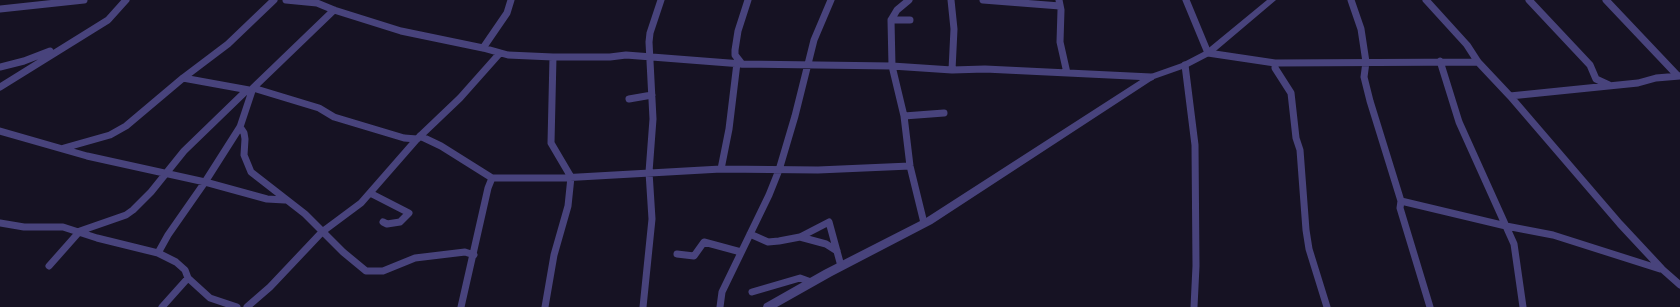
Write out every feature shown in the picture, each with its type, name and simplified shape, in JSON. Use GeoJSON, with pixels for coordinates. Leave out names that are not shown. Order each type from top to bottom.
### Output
{"type":"FeatureCollection","features":[{"type":"Feature","properties":{"kind":"street"},"geometry":{"type":"LineString","coordinates":[[0,9],[84,0]]}},
{"type":"Feature","properties":{"kind":"street"},"geometry":{"type":"LineString","coordinates":[[0,87],[65,45],[108,20],[126,0]]}},
{"type":"Feature","properties":{"kind":"street"},"geometry":{"type":"LineString","coordinates":[[64,148],[118,131],[183,78],[228,44],[274,0]]}},
{"type":"Feature","properties":{"kind":"street"},"geometry":{"type":"LineString","coordinates":[[286,0],[315,2],[334,10],[416,35],[483,48],[508,55],[553,57],[610,57],[626,55],[740,64],[892,66],[952,70],[1151,77]]}},
{"type":"Feature","properties":{"kind":"street"},"geometry":{"type":"LineString","coordinates":[[483,48],[507,13],[511,0]]}},
{"type":"Feature","properties":{"kind":"street"},"geometry":{"type":"LineString","coordinates":[[643,307],[652,218],[649,172],[653,119],[650,33],[661,0]]}},
{"type":"Feature","properties":{"kind":"street"},"geometry":{"type":"LineString","coordinates":[[721,169],[740,64],[735,55],[738,31],[748,0]]}},
{"type":"Feature","properties":{"kind":"street"},"geometry":{"type":"LineString","coordinates":[[720,307],[722,292],[769,195],[779,170],[795,116],[814,40],[831,0]]}},
{"type":"Feature","properties":{"kind":"street"},"geometry":{"type":"LineString","coordinates":[[909,0],[897,10],[891,20],[892,66],[904,116],[910,166],[924,223]]}},
{"type":"Feature","properties":{"kind":"street"},"geometry":{"type":"LineString","coordinates":[[950,0],[954,29],[952,70]]}},
{"type":"Feature","properties":{"kind":"street"},"geometry":{"type":"LineString","coordinates":[[983,0],[1059,3],[1060,42],[1067,73]]}},
{"type":"Feature","properties":{"kind":"street"},"geometry":{"type":"LineString","coordinates":[[1186,0],[1208,53]]}},
{"type":"Feature","properties":{"kind":"street"},"geometry":{"type":"LineString","coordinates":[[768,307],[811,282],[924,223],[1079,125],[1151,77],[1185,65],[1208,53],[1272,0]]}},
{"type":"Feature","properties":{"kind":"street"},"geometry":{"type":"LineString","coordinates":[[1351,0],[1361,29],[1366,62],[1364,77],[1370,101],[1401,201],[1400,208],[1430,307]]}},
{"type":"Feature","properties":{"kind":"street"},"geometry":{"type":"LineString","coordinates":[[1426,0],[1467,45],[1478,62],[1510,96],[1574,172],[1662,269],[1680,285]]}},
{"type":"Feature","properties":{"kind":"street"},"geometry":{"type":"LineString","coordinates":[[1529,0],[1590,65],[1596,79],[1614,86]]}},
{"type":"Feature","properties":{"kind":"street"},"geometry":{"type":"LineString","coordinates":[[1606,0],[1620,12],[1679,76]]}},
{"type":"Feature","properties":{"kind":"street"},"geometry":{"type":"LineString","coordinates":[[49,266],[80,232],[126,215],[151,192],[164,174],[189,146],[334,10]]}},
{"type":"Feature","properties":{"kind":"street"},"geometry":{"type":"LineString","coordinates":[[891,20],[910,20]]}},
{"type":"Feature","properties":{"kind":"street"},"geometry":{"type":"LineString","coordinates":[[0,67],[24,61],[65,45]]}},
{"type":"Feature","properties":{"kind":"street"},"geometry":{"type":"LineString","coordinates":[[247,307],[270,287],[322,232],[352,211],[370,193],[419,138],[460,98],[500,52]]}},
{"type":"Feature","properties":{"kind":"street"},"geometry":{"type":"LineString","coordinates":[[1208,53],[1275,63],[1478,62]]}},
{"type":"Feature","properties":{"kind":"street"},"geometry":{"type":"LineString","coordinates":[[545,307],[554,255],[568,206],[571,177],[551,143],[553,57]]}},
{"type":"Feature","properties":{"kind":"street"},"geometry":{"type":"LineString","coordinates":[[1440,61],[1459,122],[1514,244],[1523,307]]}},
{"type":"Feature","properties":{"kind":"street"},"geometry":{"type":"LineString","coordinates":[[1275,63],[1275,68],[1291,93],[1295,132],[1300,150],[1306,230],[1327,307]]}},
{"type":"Feature","properties":{"kind":"street"},"geometry":{"type":"LineString","coordinates":[[1185,65],[1195,145],[1196,266],[1194,307]]}},
{"type":"Feature","properties":{"kind":"street"},"geometry":{"type":"LineString","coordinates":[[1510,96],[1614,86],[1638,83],[1656,78],[1679,76]]}},
{"type":"Feature","properties":{"kind":"street"},"geometry":{"type":"LineString","coordinates":[[183,78],[250,90],[319,108],[334,117],[404,138],[419,138],[441,146],[492,178],[524,179],[721,169],[818,170],[910,166]]}},
{"type":"Feature","properties":{"kind":"street"},"geometry":{"type":"LineString","coordinates":[[1586,89],[1596,79]]}},
{"type":"Feature","properties":{"kind":"street"},"geometry":{"type":"LineString","coordinates":[[158,253],[168,235],[205,182],[240,127],[250,90]]}},
{"type":"Feature","properties":{"kind":"street"},"geometry":{"type":"LineString","coordinates":[[629,99],[652,95]]}},
{"type":"Feature","properties":{"kind":"street"},"geometry":{"type":"LineString","coordinates":[[904,116],[944,112]]}},
{"type":"Feature","properties":{"kind":"street"},"geometry":{"type":"LineString","coordinates":[[240,127],[244,133],[245,139],[244,155],[251,172],[285,200],[305,214],[322,232],[360,266],[370,272],[383,271],[415,258],[465,252],[474,255]]}},
{"type":"Feature","properties":{"kind":"street"},"geometry":{"type":"LineString","coordinates":[[0,131],[64,148],[87,156],[205,182],[267,199],[285,200]]}},
{"type":"Feature","properties":{"kind":"street"},"geometry":{"type":"LineString","coordinates":[[461,307],[488,188],[492,178]]}},
{"type":"Feature","properties":{"kind":"street"},"geometry":{"type":"LineString","coordinates":[[370,193],[409,213],[400,222],[386,224],[383,222]]}},
{"type":"Feature","properties":{"kind":"street"},"geometry":{"type":"LineString","coordinates":[[1401,201],[1506,226],[1553,235],[1662,269]]}},
{"type":"Feature","properties":{"kind":"street"},"geometry":{"type":"LineString","coordinates":[[750,234],[768,242],[800,237],[829,222],[841,266]]}},
{"type":"Feature","properties":{"kind":"street"},"geometry":{"type":"LineString","coordinates":[[0,223],[24,227],[63,227],[97,238],[158,253],[176,262],[185,270],[188,278],[210,298],[237,307]]}},
{"type":"Feature","properties":{"kind":"street"},"geometry":{"type":"LineString","coordinates":[[800,237],[826,244],[837,252]]}},
{"type":"Feature","properties":{"kind":"street"},"geometry":{"type":"LineString","coordinates":[[676,254],[694,256],[704,242],[741,252]]}},
{"type":"Feature","properties":{"kind":"street"},"geometry":{"type":"LineString","coordinates":[[162,307],[188,278]]}},
{"type":"Feature","properties":{"kind":"street"},"geometry":{"type":"LineString","coordinates":[[752,292],[800,278],[811,282]]}}]}
